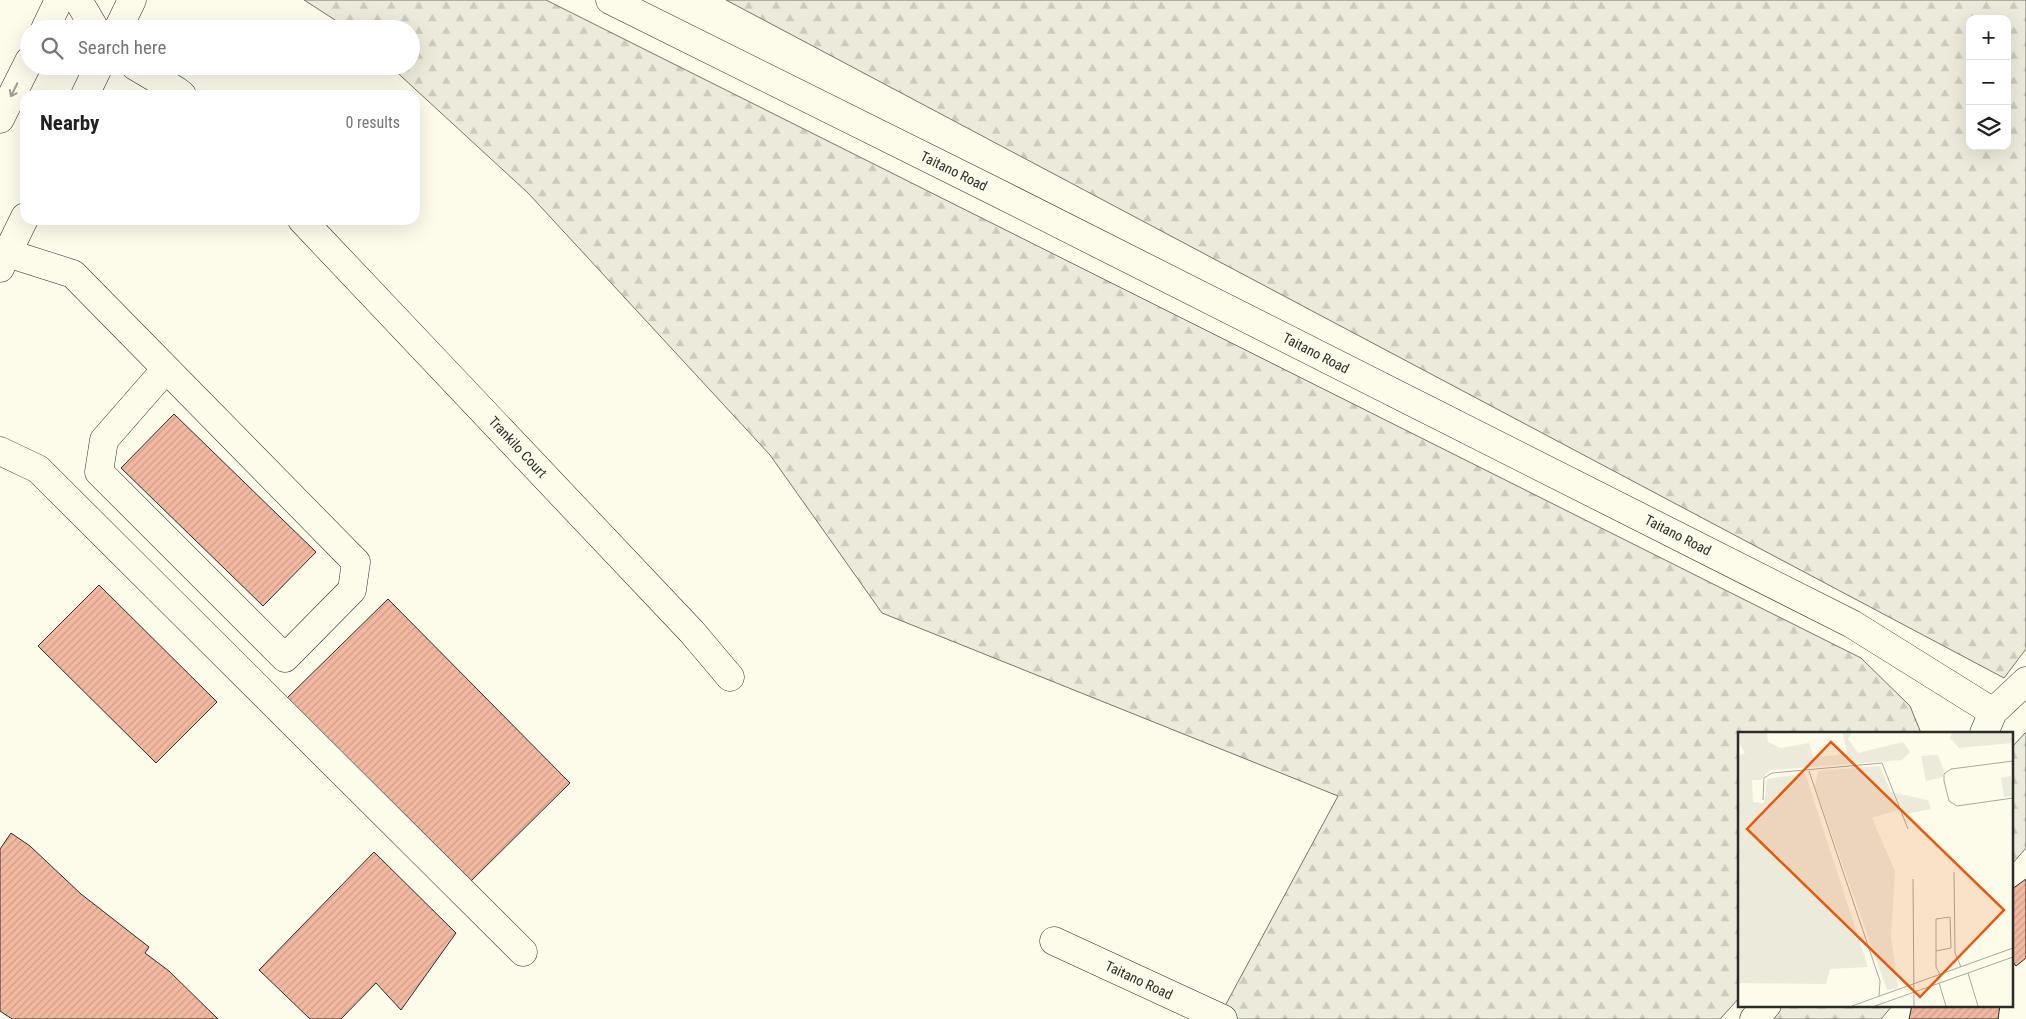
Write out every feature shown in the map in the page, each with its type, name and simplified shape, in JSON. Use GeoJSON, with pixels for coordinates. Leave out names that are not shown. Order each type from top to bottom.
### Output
{"type":"FeatureCollection","features":[{"type":"Feature","properties":{"kind":"street"},"geometry":{"type":"LineString","coordinates":[[49,20],[59,0]]}},
{"type":"Feature","properties":{"kind":"street"},"geometry":{"type":"LineString","coordinates":[[78,0],[90,20]]}},
{"type":"Feature","properties":{"kind":"street"},"geometry":{"type":"LineString","coordinates":[[122,20],[132,0]]}},
{"type":"Feature","properties":{"kind":"street","name":"Taitano Road"},"geometry":{"type":"LineString","coordinates":[[610,0],[998,193],[1852,624],[1988,723]]}},
{"type":"Feature","properties":{"kind":"street"},"geometry":{"type":"LineString","coordinates":[[0,119],[22,75]]}},
{"type":"Feature","properties":{"kind":"street"},"geometry":{"type":"LineString","coordinates":[[87,90],[95,75]]}},
{"type":"Feature","properties":{"kind":"street"},"geometry":{"type":"LineString","coordinates":[[150,75],[176,90]]}},
{"type":"Feature","properties":{"kind":"street"},"geometry":{"type":"LineString","coordinates":[[21,225],[4,260],[73,274],[356,562],[352,590],[286,658],[99,472],[104,440],[166,369]]}},
{"type":"Feature","properties":{"kind":"street","name":"Trankilo Court"},"geometry":{"type":"LineString","coordinates":[[307,225],[692,632],[730,677]]}},
{"type":"Feature","properties":{"kind":"street"},"geometry":{"type":"LineString","coordinates":[[0,451],[38,469],[523,952]]}},
{"type":"Feature","properties":{"kind":"street"},"geometry":{"type":"LineString","coordinates":[[1988,723],[2026,681]]}},
{"type":"Feature","properties":{"kind":"street","name":"Taitano Road"},"geometry":{"type":"LineString","coordinates":[[1054,941],[1223,1019]]}},
{"type":"Feature","properties":{"kind":"street"},"geometry":{"type":"LineString","coordinates":[[1754,1019],[1766,1006]]}},
{"type":"Feature","properties":{"kind":"green space"},"geometry":{"type":"Polygon","coordinates":[[[304,0],[546,0],[1861,658],[1910,706],[1921,732],[1738,732],[1738,999],[1720,1019],[1218,1019],[1338,796],[882,613],[770,455],[528,193],[420,94],[420,90],[416,90],[400,75],[420,75],[420,20],[335,20],[304,0]]]}},
{"type":"Feature","properties":{"kind":"green space"},"geometry":{"type":"Polygon","coordinates":[[[726,0],[2026,0],[2026,649],[2004,678],[726,0]]]}},
{"type":"Feature","properties":{"kind":"green space"},"geometry":{"type":"Polygon","coordinates":[[[2026,732],[2026,848],[2014,862],[2014,745],[2026,732]]]}},
{"type":"Feature","properties":{"kind":"green space"},"geometry":{"type":"Polygon","coordinates":[[[1779,1006],[1892,1006],[1881,1019],[1768,1019],[1779,1006]]]}},
{"type":"Feature","properties":{"kind":"building"},"geometry":{"type":"Polygon","coordinates":[[[174,414],[316,552],[263,606],[121,468],[174,414]]]}},
{"type":"Feature","properties":{"kind":"building"},"geometry":{"type":"Polygon","coordinates":[[[99,585],[217,702],[156,763],[38,646],[99,585]]]}},
{"type":"Feature","properties":{"kind":"building"},"geometry":{"type":"Polygon","coordinates":[[[388,599],[570,783],[467,885],[285,700],[388,599]]]}},
{"type":"Feature","properties":{"kind":"building"},"geometry":{"type":"Polygon","coordinates":[[[11,833],[30,846],[81,894],[149,947],[145,953],[169,971],[218,1019],[12,1019],[0,1011],[0,849],[11,833]]]}},
{"type":"Feature","properties":{"kind":"building"},"geometry":{"type":"Polygon","coordinates":[[[374,852],[456,933],[401,1010],[376,983],[341,1019],[310,1019],[259,970],[374,852]]]}},
{"type":"Feature","properties":{"kind":"building"},"geometry":{"type":"Polygon","coordinates":[[[2026,879],[2026,958],[2016,966],[2014,964],[2014,888],[2026,879]]]}},
{"type":"Feature","properties":{"kind":"building"},"geometry":{"type":"Polygon","coordinates":[[[1912,1006],[2000,1006],[1998,1019],[1909,1019],[1912,1006]]]}}]}
